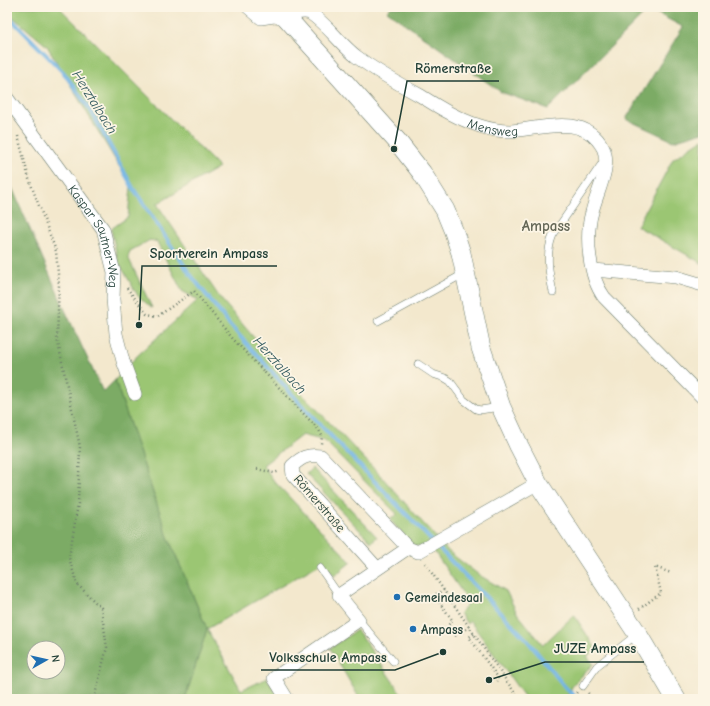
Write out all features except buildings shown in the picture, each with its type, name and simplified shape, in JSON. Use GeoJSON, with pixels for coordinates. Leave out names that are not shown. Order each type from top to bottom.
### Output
{"type":"FeatureCollection","features":[{"type":"Feature","properties":{"kind":"street"},"geometry":{"type":"LineString","coordinates":[[248,7],[261,18],[288,12]]}},
{"type":"Feature","properties":{"kind":"street"},"geometry":{"type":"LineString","coordinates":[[264,7],[288,12],[422,172],[445,210],[454,232],[465,273],[481,348],[501,407],[518,446],[538,483],[638,633],[676,699]]}},
{"type":"Feature","properties":{"kind":"street","name":"Mensweg"},"geometry":{"type":"LineString","coordinates":[[288,12],[306,12],[313,15],[356,56],[403,86],[458,118],[486,128],[501,130],[561,125],[577,127],[588,131],[596,138],[604,151],[606,159]]}},
{"type":"Feature","properties":{"kind":"street","name":"Kaspar Sautner-Weg"},"geometry":{"type":"LineString","coordinates":[[7,98],[103,229],[114,272],[113,299],[116,334],[123,361],[135,394]]}},
{"type":"Feature","properties":{"kind":"street"},"geometry":{"type":"LineString","coordinates":[[606,159],[602,180],[589,225],[589,240],[593,270],[598,287],[604,297],[703,398]]}},
{"type":"Feature","properties":{"kind":"street"},"geometry":{"type":"LineString","coordinates":[[593,270],[676,277],[703,285]]}},
{"type":"Feature","properties":{"kind":"street","name":"Römerstraße"},"geometry":{"type":"LineString","coordinates":[[321,456],[313,454],[300,458],[292,466],[293,475],[377,568]]}},
{"type":"Feature","properties":{"kind":"street"},"geometry":{"type":"LineString","coordinates":[[321,456],[413,550]]}},
{"type":"Feature","properties":{"kind":"street"},"geometry":{"type":"LineString","coordinates":[[287,699],[274,678],[359,620],[339,595],[377,568],[413,550],[434,543],[538,483]]}},
{"type":"Feature","properties":{"kind":"lane"},"geometry":{"type":"LineString","coordinates":[[553,292],[548,260],[553,235],[606,159]]}},
{"type":"Feature","properties":{"kind":"lane"},"geometry":{"type":"LineString","coordinates":[[378,321],[465,273]]}},
{"type":"Feature","properties":{"kind":"lane"},"geometry":{"type":"LineString","coordinates":[[418,364],[432,374],[450,381],[464,400],[476,409],[480,410],[501,407]]}},
{"type":"Feature","properties":{"kind":"lane"},"geometry":{"type":"LineString","coordinates":[[320,568],[339,595]]}},
{"type":"Feature","properties":{"kind":"lane"},"geometry":{"type":"LineString","coordinates":[[359,620],[393,661]]}},
{"type":"Feature","properties":{"kind":"lane"},"geometry":{"type":"LineString","coordinates":[[583,686],[597,666],[638,633]]}},
{"type":"Feature","properties":{"kind":"path"},"geometry":{"type":"LineString","coordinates":[[16,130],[29,179],[56,251],[59,284],[57,338],[80,447],[78,504],[69,558],[77,584],[101,608],[107,647],[94,699]]}},
{"type":"Feature","properties":{"kind":"path"},"geometry":{"type":"LineString","coordinates":[[114,272],[147,314],[158,316],[194,291],[233,339],[319,430],[322,436],[321,456]]}},
{"type":"Feature","properties":{"kind":"path"},"geometry":{"type":"LineString","coordinates":[[257,470],[274,472],[292,469]]}},
{"type":"Feature","properties":{"kind":"path"},"geometry":{"type":"LineString","coordinates":[[413,550],[444,590],[519,699]]}},
{"type":"Feature","properties":{"kind":"path"},"geometry":{"type":"LineString","coordinates":[[627,618],[661,593],[655,567],[671,573]]}},
{"type":"Feature","properties":{"kind":"path"},"geometry":{"type":"LineString","coordinates":[[444,590],[434,595],[453,621],[448,625],[455,636],[469,627]]}},
{"type":"Feature","properties":{"kind":"path"},"geometry":{"type":"LineString","coordinates":[[474,634],[469,637],[499,679],[497,681]]}},
{"type":"Feature","properties":{"kind":"green space"},"geometry":{"type":"Polygon","coordinates":[[[7,7],[59,7],[219,167],[157,204],[220,298],[304,396],[379,474],[449,552],[479,575],[506,591],[517,613],[543,645],[574,615],[596,649],[587,656],[593,664],[573,685],[566,699],[526,699],[470,621],[467,624],[460,613],[466,607],[466,598],[431,547],[414,546],[390,520],[397,514],[325,441],[302,435],[263,465],[274,481],[351,562],[334,576],[323,562],[207,629],[168,537],[115,380],[136,357],[198,300],[182,291],[157,242],[150,240],[130,251],[128,257],[152,308],[138,296],[118,261],[111,229],[128,217],[131,186],[47,46],[7,12],[7,7]]]}},
{"type":"Feature","properties":{"kind":"green space"},"geometry":{"type":"Polygon","coordinates":[[[391,7],[703,7],[703,132],[673,141],[626,119],[683,27],[649,9],[548,109],[501,92],[387,11],[391,7]]]}},
{"type":"Feature","properties":{"kind":"green space"},"geometry":{"type":"Polygon","coordinates":[[[703,139],[703,264],[637,226],[673,159],[703,139]]]}},
{"type":"Feature","properties":{"kind":"green space"},"geometry":{"type":"Polygon","coordinates":[[[7,176],[65,310],[103,392],[115,380],[168,537],[207,629],[185,699],[7,699],[7,176]]]}},
{"type":"Feature","properties":{"kind":"green space"},"geometry":{"type":"Polygon","coordinates":[[[312,468],[377,537],[371,542],[306,474],[312,468]]]}},
{"type":"Feature","properties":{"kind":"green space"},"geometry":{"type":"Polygon","coordinates":[[[207,629],[241,690],[267,678],[280,699],[185,699],[207,629]]]}},
{"type":"Feature","properties":{"kind":"green space"},"geometry":{"type":"Polygon","coordinates":[[[357,630],[405,699],[360,699],[330,648],[357,630]]]}},
{"type":"Feature","properties":{"kind":"waterway","name":"Herztalbach"},"geometry":{"type":"LineString","coordinates":[[7,15],[64,73],[91,111],[133,188],[190,274],[229,324],[307,411],[527,640],[565,687],[577,699]]}},
{"type":"Feature","properties":{"kind":"place","name":"Römerstraße"},"geometry":{"type":"Point","coordinates":[394,149]}},
{"type":"Feature","properties":{"kind":"place","name":"Sportverein Ampass"},"geometry":{"type":"Point","coordinates":[139,325]}},
{"type":"Feature","properties":{"kind":"place","name":"Gemeindesaal"},"geometry":{"type":"Point","coordinates":[397,597]}},
{"type":"Feature","properties":{"kind":"place","name":"Ampass"},"geometry":{"type":"Point","coordinates":[413,629]}},
{"type":"Feature","properties":{"kind":"place","name":"Volksschule Ampass"},"geometry":{"type":"Point","coordinates":[443,652]}},
{"type":"Feature","properties":{"kind":"place","name":"JUZE Ampass"},"geometry":{"type":"Point","coordinates":[489,680]}},
{"type":"Feature","properties":{"kind":"district","name":"Ampass"},"geometry":{"type":"Point","coordinates":[546,226]}}]}
